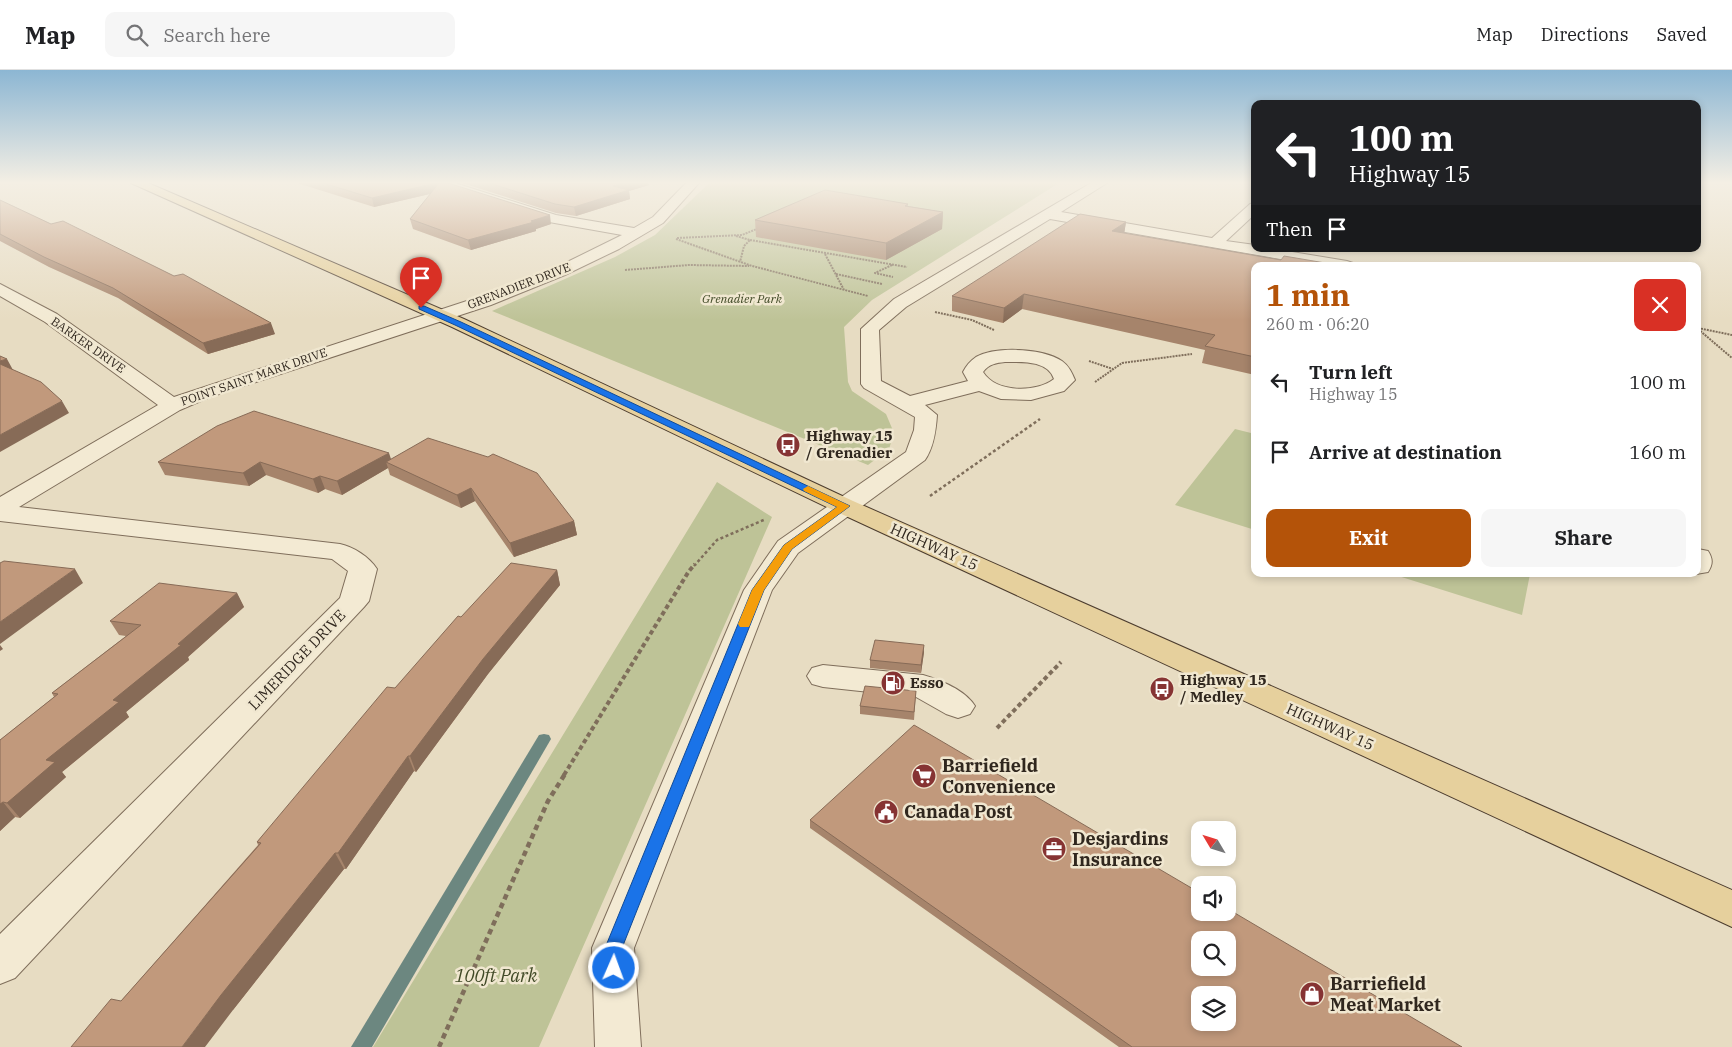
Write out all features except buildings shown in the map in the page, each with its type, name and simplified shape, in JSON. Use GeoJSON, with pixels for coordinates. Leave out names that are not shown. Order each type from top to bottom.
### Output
{"type":"FeatureCollection","features":[{"type":"Feature","properties":{"kind":"main road","name":"HIGHWAY 15"},"geometry":{"type":"LineString","coordinates":[[241,229],[440,316],[844,506],[1732,909]]}},
{"type":"Feature","properties":{"kind":"street"},"geometry":{"type":"LineString","coordinates":[[612,229],[638,233]]}},
{"type":"Feature","properties":{"kind":"street","name":"GRENADIER DRIVE"},"geometry":{"type":"LineString","coordinates":[[440,316],[559,272],[645,229]]}},
{"type":"Feature","properties":{"kind":"street"},"geometry":{"type":"LineString","coordinates":[[618,1047],[613,948],[758,590],[788,547],[917,456],[925,430],[926,414],[908,402],[871,384],[870,329],[900,303],[1024,229]]}},
{"type":"Feature","properties":{"kind":"street"},"geometry":{"type":"LineString","coordinates":[[1132,229],[1251,249]]}},
{"type":"Feature","properties":{"kind":"street"},"geometry":{"type":"LineString","coordinates":[[1215,243],[1231,229]]}},
{"type":"Feature","properties":{"kind":"street"},"geometry":{"type":"LineString","coordinates":[[1267,252],[1324,262]]}},
{"type":"Feature","properties":{"kind":"street","name":"BARKER DRIVE"},"geometry":{"type":"LineString","coordinates":[[0,289],[51,318],[172,405]]}},
{"type":"Feature","properties":{"kind":"street","name":"POINT SAINT MARK DRIVE"},"geometry":{"type":"LineString","coordinates":[[0,508],[172,405],[212,390],[440,316]]}},
{"type":"Feature","properties":{"kind":"street"},"geometry":{"type":"LineString","coordinates":[[908,402],[981,384]]}},
{"type":"Feature","properties":{"kind":"street","name":"LIMERIDGE DRIVE"},"geometry":{"type":"LineString","coordinates":[[0,513],[340,552],[363,569],[354,601],[0,964]]}},
{"type":"Feature","properties":{"kind":"street"},"geometry":{"type":"LineString","coordinates":[[823,676],[923,686],[958,706]]}},
{"type":"Feature","properties":{"kind":"path"},"geometry":{"type":"LineString","coordinates":[[757,229],[742,235],[672,238],[752,266],[900,303]]}},
{"type":"Feature","properties":{"kind":"path"},"geometry":{"type":"LineString","coordinates":[[733,235],[825,254],[837,254],[910,268]]}},
{"type":"Feature","properties":{"kind":"path"},"geometry":{"type":"LineString","coordinates":[[740,262],[744,246],[750,240]]}},
{"type":"Feature","properties":{"kind":"path"},"geometry":{"type":"LineString","coordinates":[[825,254],[844,290]]}},
{"type":"Feature","properties":{"kind":"path"},"geometry":{"type":"LineString","coordinates":[[893,264],[875,273],[893,277]]}},
{"type":"Feature","properties":{"kind":"path"},"geometry":{"type":"LineString","coordinates":[[617,271],[690,265],[752,266]]}},
{"type":"Feature","properties":{"kind":"path"},"geometry":{"type":"LineString","coordinates":[[836,274],[884,285]]}},
{"type":"Feature","properties":{"kind":"path"},"geometry":{"type":"LineString","coordinates":[[1701,329],[1732,335]]}},
{"type":"Feature","properties":{"kind":"path"},"geometry":{"type":"LineString","coordinates":[[1701,331],[1732,358]]}},
{"type":"Feature","properties":{"kind":"path"},"geometry":{"type":"LineString","coordinates":[[439,1047],[548,801],[689,571],[717,540],[766,519]]}},
{"type":"Feature","properties":{"kind":"path"},"geometry":{"type":"LineString","coordinates":[[997,728],[1061,662]]}},
{"type":"Feature","properties":{"kind":"green space","name":"Grenadier Park"},"geometry":{"type":"Polygon","coordinates":[[[662,229],[986,229],[872,300],[844,327],[848,382],[852,391],[886,414],[894,433],[889,449],[868,465],[492,311],[615,257],[655,235],[662,229]]]}},
{"type":"Feature","properties":{"kind":"green space"},"geometry":{"type":"Polygon","coordinates":[[[1235,429],[1251,433],[1251,529],[1175,505],[1235,429]]]}},
{"type":"Feature","properties":{"kind":"green space","name":"100ft Park"},"geometry":{"type":"Polygon","coordinates":[[[717,482],[772,517],[539,1047],[373,1047],[717,482]]]}},
{"type":"Feature","properties":{"kind":"green space"},"geometry":{"type":"Polygon","coordinates":[[[1402,577],[1529,577],[1522,615],[1402,577]]]}},
{"type":"Feature","properties":{"kind":"waterway"},"geometry":{"type":"LineString","coordinates":[[361,1047],[544,739]]}},
{"type":"Feature","properties":{"kind":"slow traffic"},"geometry":{"type":"LineString","coordinates":[[745,624],[758,590],[788,547],[844,506],[808,489]]}},
{"type":"Feature","properties":{"kind":"place","name":"Highway 15 / Grenadier"},"geometry":{"type":"Point","coordinates":[788,445]}},
{"type":"Feature","properties":{"kind":"place","name":"Esso"},"geometry":{"type":"Point","coordinates":[893,683]}},
{"type":"Feature","properties":{"kind":"place","name":"Highway 15 / Medley"},"geometry":{"type":"Point","coordinates":[1162,689]}},
{"type":"Feature","properties":{"kind":"place","name":"Barriefield Convenience"},"geometry":{"type":"Point","coordinates":[924,776]}},
{"type":"Feature","properties":{"kind":"place","name":"Canada Post"},"geometry":{"type":"Point","coordinates":[886,812]}},
{"type":"Feature","properties":{"kind":"place","name":"Desjardins Insurance"},"geometry":{"type":"Point","coordinates":[1054,849]}},
{"type":"Feature","properties":{"kind":"place","name":"Barriefield Meat Market"},"geometry":{"type":"Point","coordinates":[1312,994]}},
{"type":"Feature","properties":{"kind":"route"},"geometry":{"type":"LineString","coordinates":[[421,308],[458,323],[844,506],[788,547],[758,590],[613,948],[614,968]]}}]}
